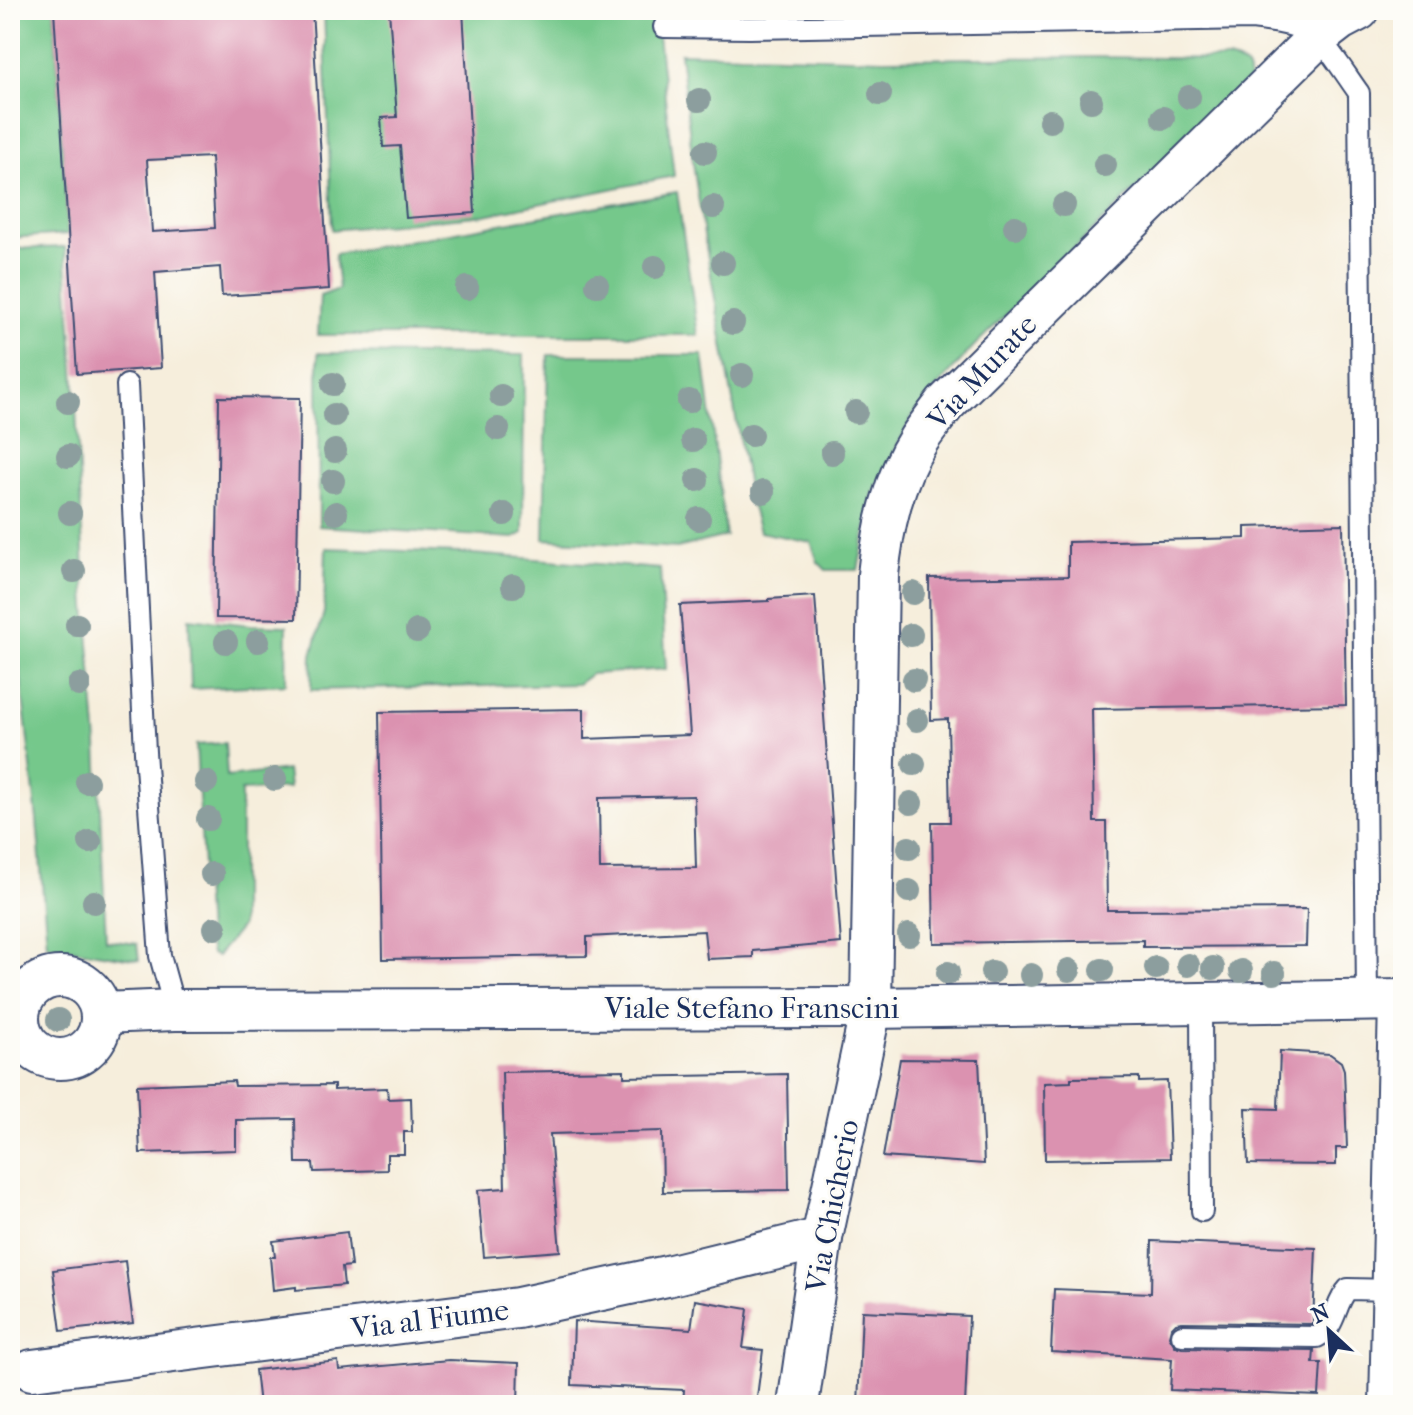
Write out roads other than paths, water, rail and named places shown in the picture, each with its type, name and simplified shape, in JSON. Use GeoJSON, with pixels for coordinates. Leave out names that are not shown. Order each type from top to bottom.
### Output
{"type":"FeatureCollection","features":[{"type":"Feature","properties":{"kind":"street","name":"Via Murate"},"geometry":{"type":"LineString","coordinates":[[871,1008],[878,575],[881,540],[900,475],[918,440],[945,404],[1318,24],[1340,20],[1359,10]]}},
{"type":"Feature","properties":{"kind":"street","name":"Viale Stefano Franscini"},"geometry":{"type":"LineString","coordinates":[[102,1013],[1390,1001]]}},
{"type":"Feature","properties":{"kind":"street"},"geometry":{"type":"LineString","coordinates":[[1390,1001],[1393,1290],[1390,1405]]}},
{"type":"Feature","properties":{"kind":"street","name":"Via Chicherio"},"geometry":{"type":"LineString","coordinates":[[798,1405],[822,1238],[871,1008]]}},
{"type":"Feature","properties":{"kind":"street","name":"Via al Fiume"},"geometry":{"type":"LineString","coordinates":[[32,1370],[518,1308],[822,1238]]}},
{"type":"Feature","properties":{"kind":"lane"},"geometry":{"type":"LineString","coordinates":[[664,27],[750,19],[1253,19],[1301,29],[1318,24],[1359,93],[1390,1001]]}},
{"type":"Feature","properties":{"kind":"lane"},"geometry":{"type":"LineString","coordinates":[[127,385],[145,752],[160,956],[175,1010]]}},
{"type":"Feature","properties":{"kind":"lane"},"geometry":{"type":"LineString","coordinates":[[1201,1004],[1202,1211]]}},
{"type":"Feature","properties":{"kind":"lane"},"geometry":{"type":"LineString","coordinates":[[1182,1335],[1317,1337],[1326,1332],[1348,1289],[1393,1290]]}}]}
